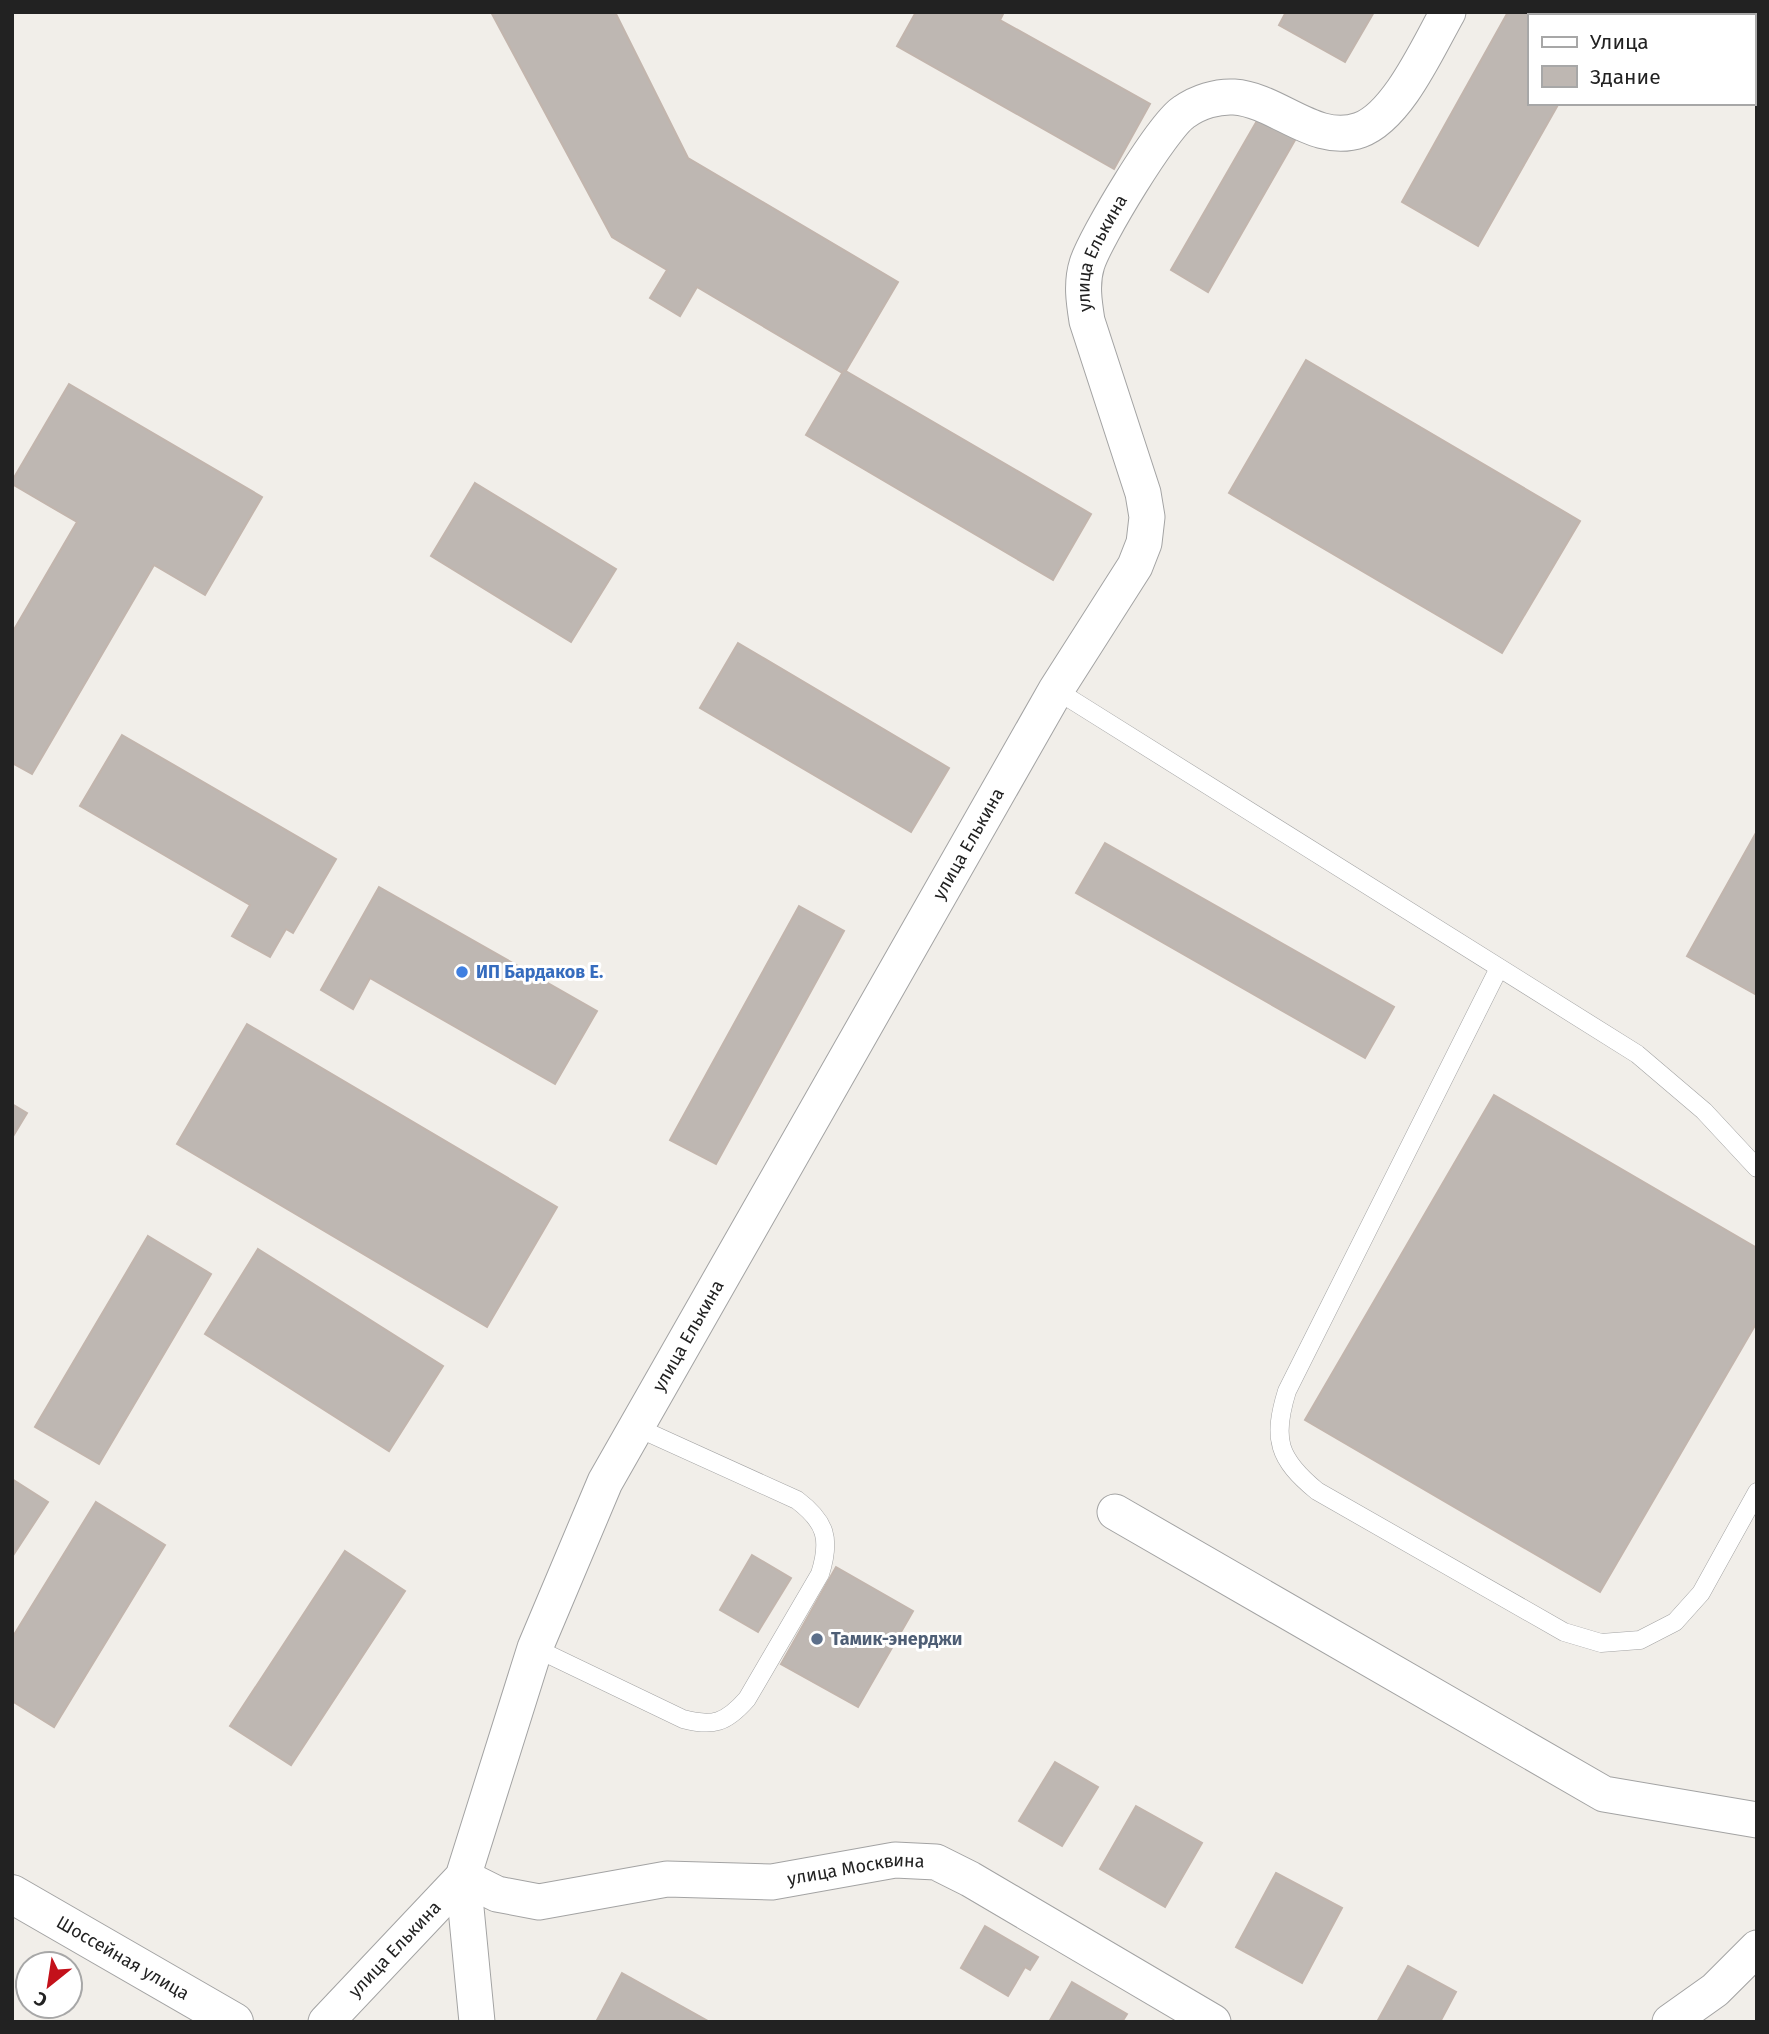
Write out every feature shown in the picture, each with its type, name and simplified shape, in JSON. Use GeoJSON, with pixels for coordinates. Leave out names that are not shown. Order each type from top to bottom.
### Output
{"type":"FeatureCollection","features":[{"type":"Feature","properties":{"kind":"street","name":"улица Елькина"},"geometry":{"type":"LineString","coordinates":[[477,2022],[463,1877],[535,1648],[605,1482],[1056,690],[1135,566],[1144,542],[1147,517],[1143,493],[1087,321],[1082,293],[1086,265],[1098,238],[1162,134],[1182,113],[1207,100],[1235,97],[1262,105],[1310,127],[1334,133],[1360,130],[1382,118],[1398,99],[1448,12]]}},
{"type":"Feature","properties":{"kind":"street"},"geometry":{"type":"LineString","coordinates":[[1115,1513],[1604,1794],[1757,1820]]}},
{"type":"Feature","properties":{"kind":"street","name":"улица Москвина"},"geometry":{"type":"LineString","coordinates":[[463,1877],[498,1894],[538,1902],[667,1879],[772,1882],[895,1860],[936,1862],[970,1879],[1213,2022]]}},
{"type":"Feature","properties":{"kind":"street","name":"улица Елькина"},"geometry":{"type":"LineString","coordinates":[[326,2022],[463,1877]]}},
{"type":"Feature","properties":{"kind":"street","name":"Шоссейная улица"},"geometry":{"type":"LineString","coordinates":[[12,1894],[234,2022]]}},
{"type":"Feature","properties":{"kind":"street"},"geometry":{"type":"LineString","coordinates":[[1670,2022],[1715,1990],[1757,1948]]}},
{"type":"Feature","properties":{"kind":"lane"},"geometry":{"type":"LineString","coordinates":[[1056,690],[1637,1054],[1704,1111],[1757,1168]]}},
{"type":"Feature","properties":{"kind":"lane"},"geometry":{"type":"LineString","coordinates":[[1499,968],[1287,1391],[1278,1419],[1281,1448],[1295,1473],[1317,1492],[1564,1632],[1601,1643],[1640,1640],[1675,1622],[1701,1593],[1757,1492]]}},
{"type":"Feature","properties":{"kind":"lane"},"geometry":{"type":"LineString","coordinates":[[535,1648],[683,1719],[700,1724],[719,1722],[735,1713],[747,1699],[820,1574],[827,1553],[825,1532],[814,1513],[797,1500],[636,1427]]}},
{"type":"Feature","properties":{"kind":"building"},"geometry":{"type":"Polygon","coordinates":[[[491,12],[615,12],[688,158],[898,282],[844,374],[697,287],[680,316],[650,298],[667,270],[612,237],[491,12]]]}},
{"type":"Feature","properties":{"kind":"building"},"geometry":{"type":"Polygon","coordinates":[[[916,12],[1004,12],[1000,20],[1150,104],[1114,169],[897,46],[916,12]]]}},
{"type":"Feature","properties":{"kind":"building"},"geometry":{"type":"Polygon","coordinates":[[[1286,12],[1374,12],[1345,62],[1279,25],[1286,12]]]}},
{"type":"Feature","properties":{"kind":"building"},"geometry":{"type":"Polygon","coordinates":[[[1508,12],[1611,12],[1528,14],[1528,105],[1558,105],[1478,246],[1402,202],[1508,12]]]}},
{"type":"Feature","properties":{"kind":"building"},"geometry":{"type":"Polygon","coordinates":[[[1262,112],[1299,133],[1208,292],[1171,270],[1262,112]]]}},
{"type":"Feature","properties":{"kind":"building"},"geometry":{"type":"Polygon","coordinates":[[[1306,360],[1580,521],[1502,653],[1229,493],[1306,360]]]}},
{"type":"Feature","properties":{"kind":"building"},"geometry":{"type":"Polygon","coordinates":[[[844,370],[1091,514],[1053,580],[806,435],[844,370]]]}},
{"type":"Feature","properties":{"kind":"building"},"geometry":{"type":"Polygon","coordinates":[[[69,384],[262,497],[205,595],[154,565],[32,774],[12,763],[12,633],[77,522],[12,484],[12,481],[69,384]]]}},
{"type":"Feature","properties":{"kind":"building"},"geometry":{"type":"Polygon","coordinates":[[[475,483],[616,569],[571,642],[431,556],[475,483]]]}},
{"type":"Feature","properties":{"kind":"building"},"geometry":{"type":"Polygon","coordinates":[[[738,643],[949,768],[911,832],[700,708],[738,643]]]}},
{"type":"Feature","properties":{"kind":"building"},"geometry":{"type":"Polygon","coordinates":[[[122,735],[336,859],[293,933],[286,929],[270,957],[232,936],[250,905],[80,806],[122,735]]]}},
{"type":"Feature","properties":{"kind":"building"},"geometry":{"type":"Polygon","coordinates":[[[1757,831],[1757,995],[1687,956],[1757,831]]]}},
{"type":"Feature","properties":{"kind":"building"},"geometry":{"type":"Polygon","coordinates":[[[1105,843],[1394,1007],[1365,1058],[1076,893],[1105,843]]]}},
{"type":"Feature","properties":{"kind":"building"},"geometry":{"type":"Polygon","coordinates":[[[379,887],[597,1011],[555,1084],[370,978],[353,1009],[321,990],[379,887]]]}},
{"type":"Feature","properties":{"kind":"building"},"geometry":{"type":"Polygon","coordinates":[[[799,906],[844,931],[716,1164],[670,1140],[799,906]]]}},
{"type":"Feature","properties":{"kind":"building"},"geometry":{"type":"Polygon","coordinates":[[[247,1024],[557,1207],[487,1327],[177,1144],[247,1024]]]}},
{"type":"Feature","properties":{"kind":"building"},"geometry":{"type":"Polygon","coordinates":[[[1494,1095],[1757,1248],[1757,1322],[1600,1592],[1305,1420],[1494,1095]]]}},
{"type":"Feature","properties":{"kind":"building"},"geometry":{"type":"Polygon","coordinates":[[[12,1104],[27,1113],[12,1138],[12,1104]]]}},
{"type":"Feature","properties":{"kind":"building"},"geometry":{"type":"Polygon","coordinates":[[[148,1236],[211,1274],[99,1464],[35,1427],[148,1236]]]}},
{"type":"Feature","properties":{"kind":"building"},"geometry":{"type":"Polygon","coordinates":[[[258,1249],[443,1366],[389,1451],[205,1334],[258,1249]]]}},
{"type":"Feature","properties":{"kind":"building"},"geometry":{"type":"Polygon","coordinates":[[[12,1479],[48,1502],[12,1557],[12,1479]]]}},
{"type":"Feature","properties":{"kind":"building"},"geometry":{"type":"Polygon","coordinates":[[[96,1502],[165,1545],[54,1727],[12,1701],[12,1638],[96,1502]]]}},
{"type":"Feature","properties":{"kind":"building"},"geometry":{"type":"Polygon","coordinates":[[[345,1551],[405,1591],[291,1765],[230,1726],[345,1551]]]}},
{"type":"Feature","properties":{"kind":"building"},"geometry":{"type":"Polygon","coordinates":[[[752,1555],[791,1578],[758,1632],[720,1610],[752,1555]]]}},
{"type":"Feature","properties":{"kind":"building"},"geometry":{"type":"Polygon","coordinates":[[[836,1567],[913,1611],[858,1707],[781,1664],[836,1567]]]}},
{"type":"Feature","properties":{"kind":"building"},"geometry":{"type":"Polygon","coordinates":[[[1055,1762],[1098,1787],[1062,1846],[1019,1821],[1055,1762]]]}},
{"type":"Feature","properties":{"kind":"building"},"geometry":{"type":"Polygon","coordinates":[[[1136,1806],[1202,1843],[1165,1907],[1100,1869],[1136,1806]]]}},
{"type":"Feature","properties":{"kind":"building"},"geometry":{"type":"Polygon","coordinates":[[[1276,1873],[1342,1908],[1302,1983],[1236,1947],[1276,1873]]]}},
{"type":"Feature","properties":{"kind":"building"},"geometry":{"type":"Polygon","coordinates":[[[985,1926],[1038,1957],[1030,1970],[1025,1967],[1008,1996],[961,1968],[985,1926]]]}},
{"type":"Feature","properties":{"kind":"building"},"geometry":{"type":"Polygon","coordinates":[[[1408,1966],[1456,1992],[1440,2022],[1377,2022],[1408,1966]]]}},
{"type":"Feature","properties":{"kind":"building"},"geometry":{"type":"Polygon","coordinates":[[[622,1973],[708,2021],[708,2022],[596,2022],[622,1973]]]}},
{"type":"Feature","properties":{"kind":"building"},"geometry":{"type":"Polygon","coordinates":[[[1072,1982],[1127,2014],[1122,2022],[1049,2022],[1072,1982]]]}},
{"type":"Feature","properties":{"kind":"place","name":"ИП Бардаков Е."},"geometry":{"type":"Point","coordinates":[462,972]}},
{"type":"Feature","properties":{"kind":"place","name":"Тамик-энерджи"},"geometry":{"type":"Point","coordinates":[817,1639]}}]}
